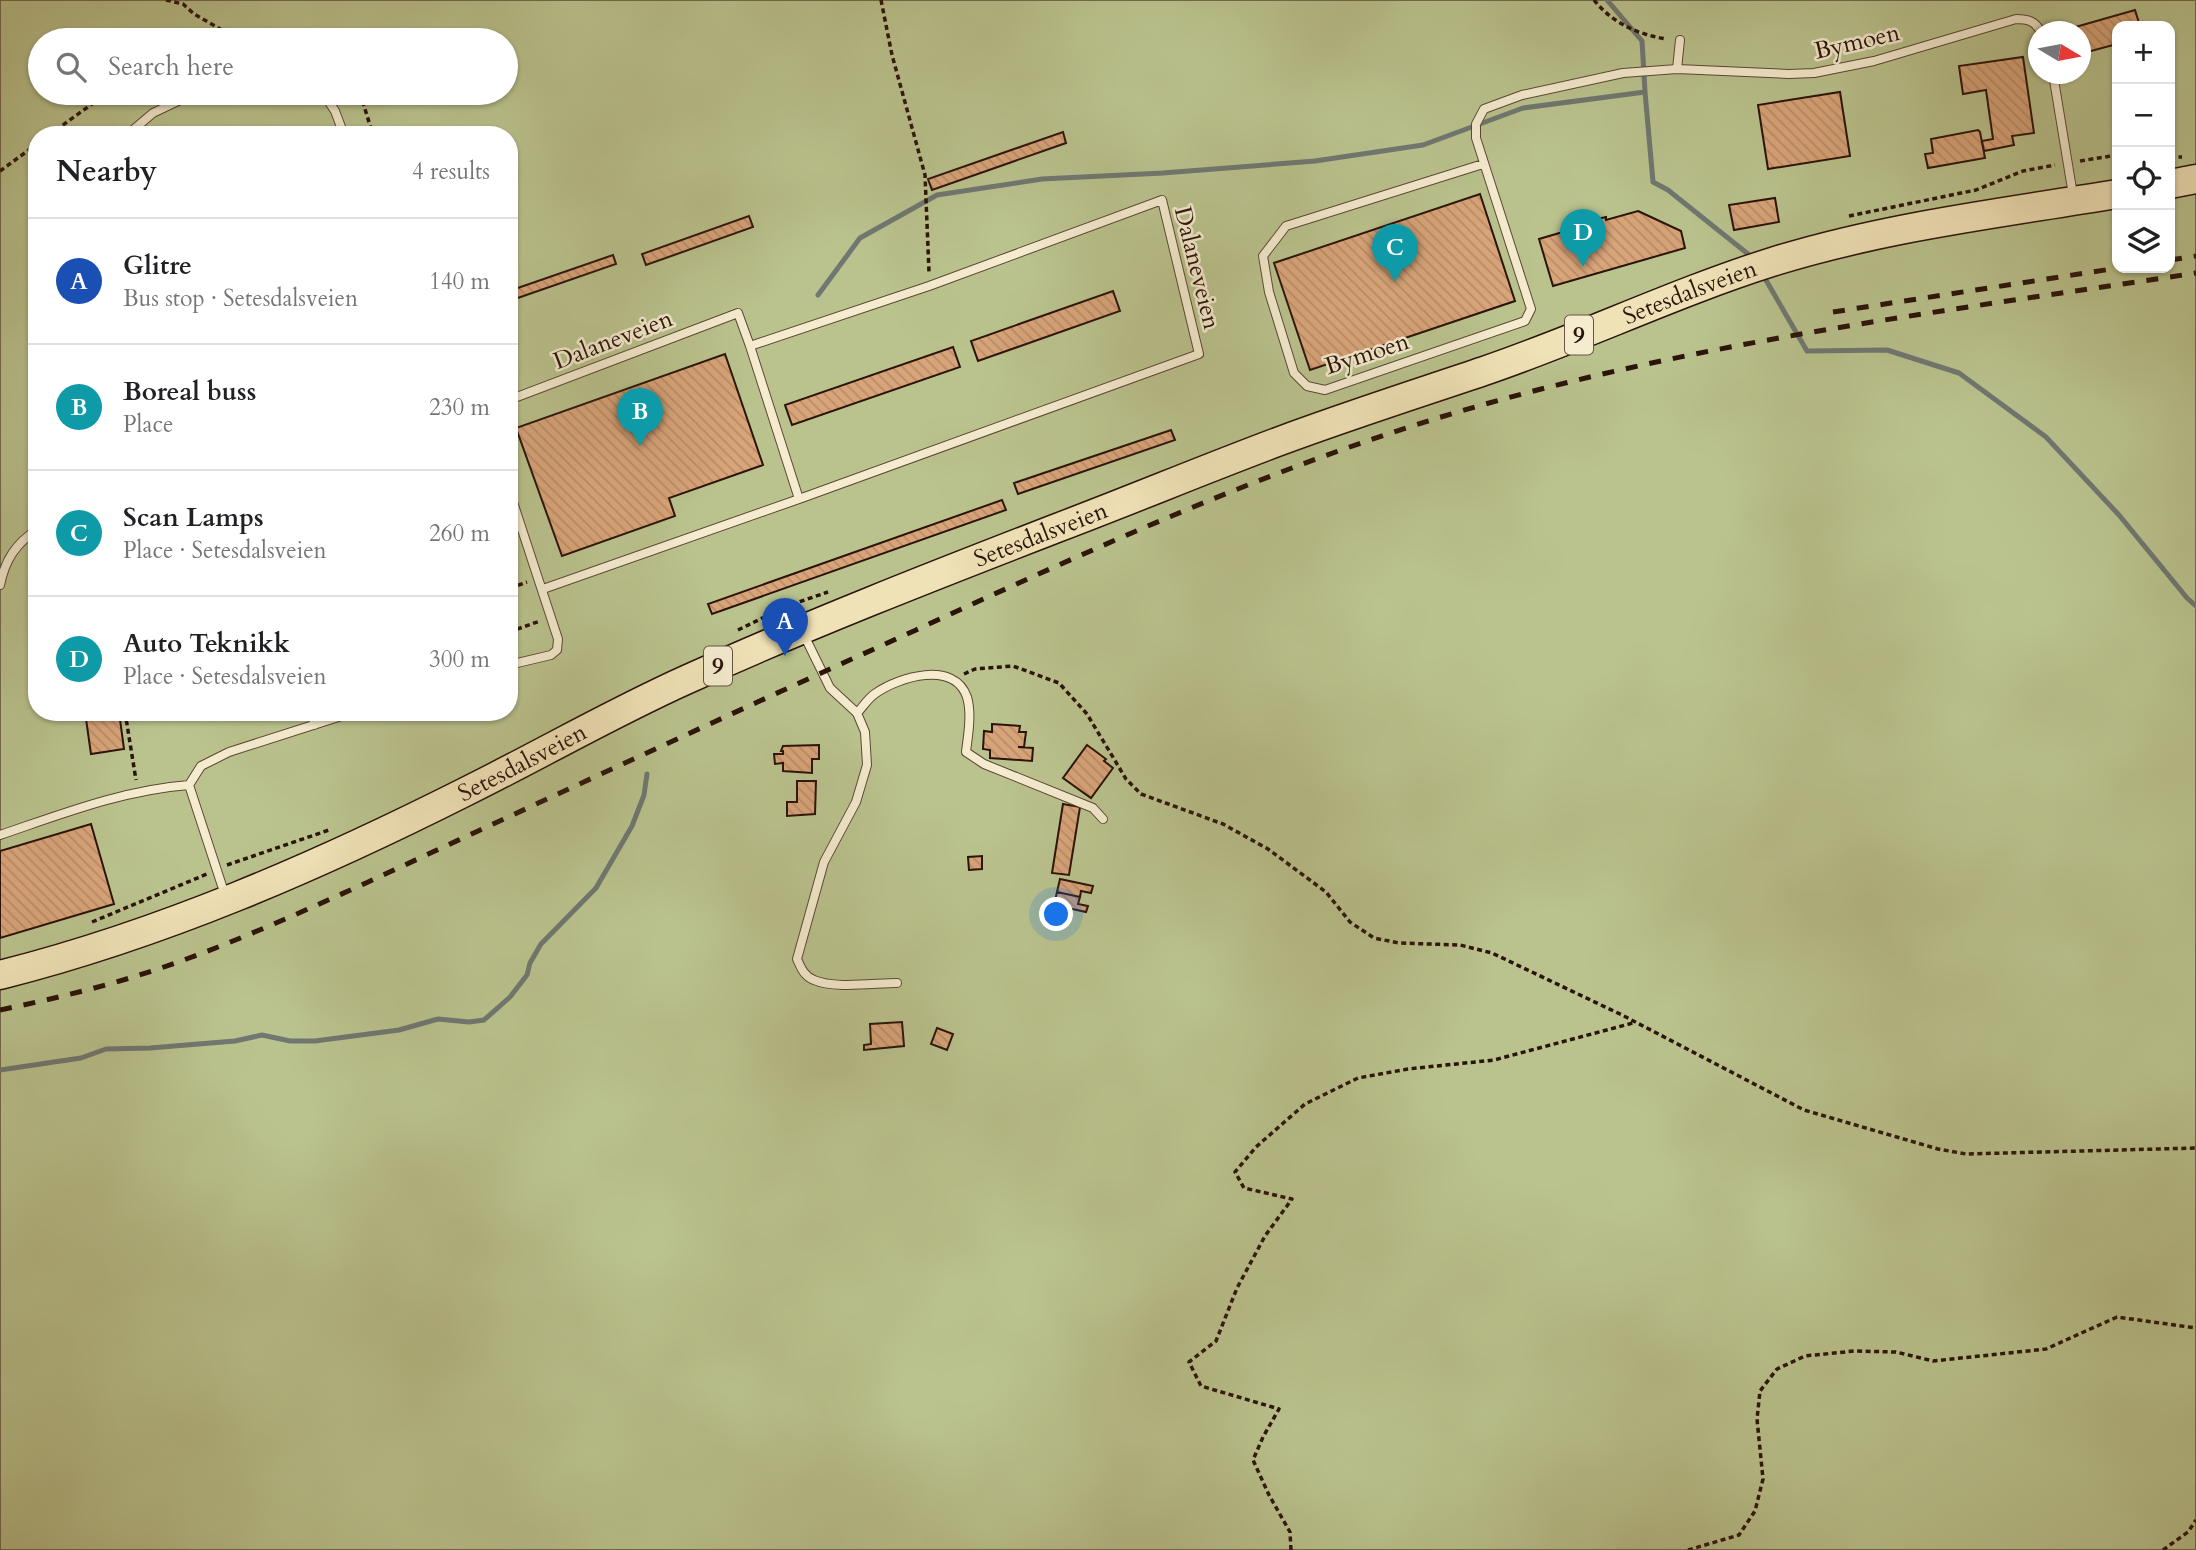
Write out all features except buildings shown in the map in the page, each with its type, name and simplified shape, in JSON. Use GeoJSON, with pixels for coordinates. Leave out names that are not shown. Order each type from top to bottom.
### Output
{"type":"FeatureCollection","features":[{"type":"Feature","properties":{"kind":"highway"},"geometry":{"type":"LineString","coordinates":[[2175,183],[2196,179]]}},
{"type":"Feature","properties":{"kind":"highway","name":"Setesdalsveien"},"geometry":{"type":"LineString","coordinates":[[0,975],[82,952],[227,901],[362,843],[656,693],[802,629],[1284,440],[1524,357],[1733,275],[1829,246],[1894,231],[2112,195]]}},
{"type":"Feature","properties":{"kind":"lane","name":"Bymoen"},"geometry":{"type":"LineString","coordinates":[[1483,164],[1286,226],[1263,256],[1269,292],[1294,373],[1307,386],[1325,390],[1525,321],[1531,310],[1483,164],[1476,131],[1480,113],[1484,109],[1522,95],[1599,77],[1635,72],[1677,69],[1788,75],[1814,73],[1874,61],[2007,21],[2031,21]]}},
{"type":"Feature","properties":{"kind":"lane"},"geometry":{"type":"LineString","coordinates":[[1677,69],[1680,40]]}},
{"type":"Feature","properties":{"kind":"lane"},"geometry":{"type":"LineString","coordinates":[[2055,84],[2073,201]]}},
{"type":"Feature","properties":{"kind":"lane"},"geometry":{"type":"LineString","coordinates":[[138,126],[153,113],[170,105]]}},
{"type":"Feature","properties":{"kind":"lane"},"geometry":{"type":"LineString","coordinates":[[331,105],[341,126]]}},
{"type":"Feature","properties":{"kind":"lane","name":"Dalaneveien"},"geometry":{"type":"LineString","coordinates":[[543,589],[1199,354],[1162,201],[929,286],[750,346]]}},
{"type":"Feature","properties":{"kind":"lane","name":"Dalaneveien"},"geometry":{"type":"LineString","coordinates":[[518,397],[738,313],[799,499]]}},
{"type":"Feature","properties":{"kind":"lane"},"geometry":{"type":"LineString","coordinates":[[518,516],[558,639],[557,650],[551,655],[518,663]]}},
{"type":"Feature","properties":{"kind":"lane"},"geometry":{"type":"LineString","coordinates":[[0,584],[12,552],[28,535]]}},
{"type":"Feature","properties":{"kind":"lane"},"geometry":{"type":"LineString","coordinates":[[802,629],[830,688],[857,713],[865,732],[867,765],[856,802],[824,862],[797,951],[797,959],[802,970],[813,980],[827,983],[897,983]]}},
{"type":"Feature","properties":{"kind":"lane"},"geometry":{"type":"LineString","coordinates":[[857,713],[874,695],[903,679],[927,675],[953,679],[963,689],[969,706],[966,752],[984,764],[1093,808],[1103,819]]}},
{"type":"Feature","properties":{"kind":"lane"},"geometry":{"type":"LineString","coordinates":[[314,721],[314,725]]}},
{"type":"Feature","properties":{"kind":"lane"},"geometry":{"type":"LineString","coordinates":[[0,835],[101,800],[189,785],[201,766],[229,752],[326,721]]}},
{"type":"Feature","properties":{"kind":"lane"},"geometry":{"type":"LineString","coordinates":[[189,785],[227,901]]}},
{"type":"Feature","properties":{"kind":"path"},"geometry":{"type":"LineString","coordinates":[[166,0],[182,2],[194,14],[218,28]]}},
{"type":"Feature","properties":{"kind":"path"},"geometry":{"type":"LineString","coordinates":[[881,0],[892,55],[925,174],[929,286]]}},
{"type":"Feature","properties":{"kind":"path"},"geometry":{"type":"LineString","coordinates":[[1594,0],[1603,12],[1619,23],[1652,37],[1680,40]]}},
{"type":"Feature","properties":{"kind":"path"},"geometry":{"type":"LineString","coordinates":[[62,126],[91,105]]}},
{"type":"Feature","properties":{"kind":"path"},"geometry":{"type":"LineString","coordinates":[[364,105],[370,126]]}},
{"type":"Feature","properties":{"kind":"path"},"geometry":{"type":"LineString","coordinates":[[0,171],[28,151]]}},
{"type":"Feature","properties":{"kind":"path"},"geometry":{"type":"LineString","coordinates":[[518,629],[552,617]]}},
{"type":"Feature","properties":{"kind":"path"},"geometry":{"type":"LineString","coordinates":[[953,679],[975,669],[1013,666],[1059,683],[1087,714],[1126,779],[1141,794],[1223,824],[1268,849],[1326,892],[1350,922],[1374,938],[1399,943],[1460,945],[1492,953],[1635,1022],[1804,1110],[1938,1149],[1966,1154],[2196,1148]]}},
{"type":"Feature","properties":{"kind":"path"},"geometry":{"type":"LineString","coordinates":[[126,721],[138,792]]}},
{"type":"Feature","properties":{"kind":"path"},"geometry":{"type":"LineString","coordinates":[[1291,1550],[1290,1532],[1269,1495],[1254,1460],[1279,1409],[1200,1386],[1189,1362],[1216,1341],[1237,1288],[1265,1236],[1292,1199],[1244,1188],[1235,1172],[1256,1147],[1305,1104],[1359,1078],[1408,1069],[1494,1060],[1635,1022]]}},
{"type":"Feature","properties":{"kind":"path"},"geometry":{"type":"LineString","coordinates":[[1688,1550],[1739,1535],[1755,1511],[1763,1479],[1757,1419],[1760,1391],[1777,1369],[1805,1356],[1886,1351],[1933,1360],[2046,1349],[2117,1317],[2196,1328]]}},
{"type":"Feature","properties":{"kind":"path"},"geometry":{"type":"LineString","coordinates":[[2163,1550],[2188,1532],[2196,1520]]}},
{"type":"Feature","properties":{"kind":"green space"},"geometry":{"type":"Polygon","coordinates":[[[0,0],[2196,0],[2196,1550],[0,1550],[0,0]]]}},
{"type":"Feature","properties":{"kind":"waterway"},"geometry":{"type":"LineString","coordinates":[[818,295],[860,238],[937,195],[1042,179],[1315,161],[1423,145],[1523,108],[1645,92],[1642,41],[1607,0]]}},
{"type":"Feature","properties":{"kind":"waterway"},"geometry":{"type":"LineString","coordinates":[[1645,92],[1653,182],[1668,190],[1753,258]]}},
{"type":"Feature","properties":{"kind":"waterway"},"geometry":{"type":"LineString","coordinates":[[1763,275],[1807,351],[1887,350],[1959,373],[2046,437],[2119,515],[2196,606]]}},
{"type":"Feature","properties":{"kind":"waterway"},"geometry":{"type":"LineString","coordinates":[[0,1070],[81,1058],[106,1049],[235,1041],[262,1035],[290,1041],[315,1041],[399,1030],[438,1019],[469,1022],[484,1020],[510,997],[527,975],[530,963],[541,944],[596,888],[632,826],[644,795],[647,774]]}},
{"type":"Feature","properties":{"kind":"railway"},"geometry":{"type":"LineString","coordinates":[[2175,259],[2196,256]]}},
{"type":"Feature","properties":{"kind":"railway"},"geometry":{"type":"LineString","coordinates":[[1833,312],[2112,269]]}},
{"type":"Feature","properties":{"kind":"railway"},"geometry":{"type":"LineString","coordinates":[[0,1010],[117,982],[155,970],[288,918],[1099,547],[1348,447],[1508,398],[1702,353],[1899,318],[2196,273]]}},
{"type":"Feature","properties":{"kind":"place","name":"Auto Teknikk"},"geometry":{"type":"Point","coordinates":[1583,267]}},
{"type":"Feature","properties":{"kind":"place","name":"Scan Lamps"},"geometry":{"type":"Point","coordinates":[1395,282]}},
{"type":"Feature","properties":{"kind":"place","name":"Boreal buss"},"geometry":{"type":"Point","coordinates":[640,446]}},
{"type":"Feature","properties":{"kind":"place","name":"Glitre"},"geometry":{"type":"Point","coordinates":[785,656]}}]}
